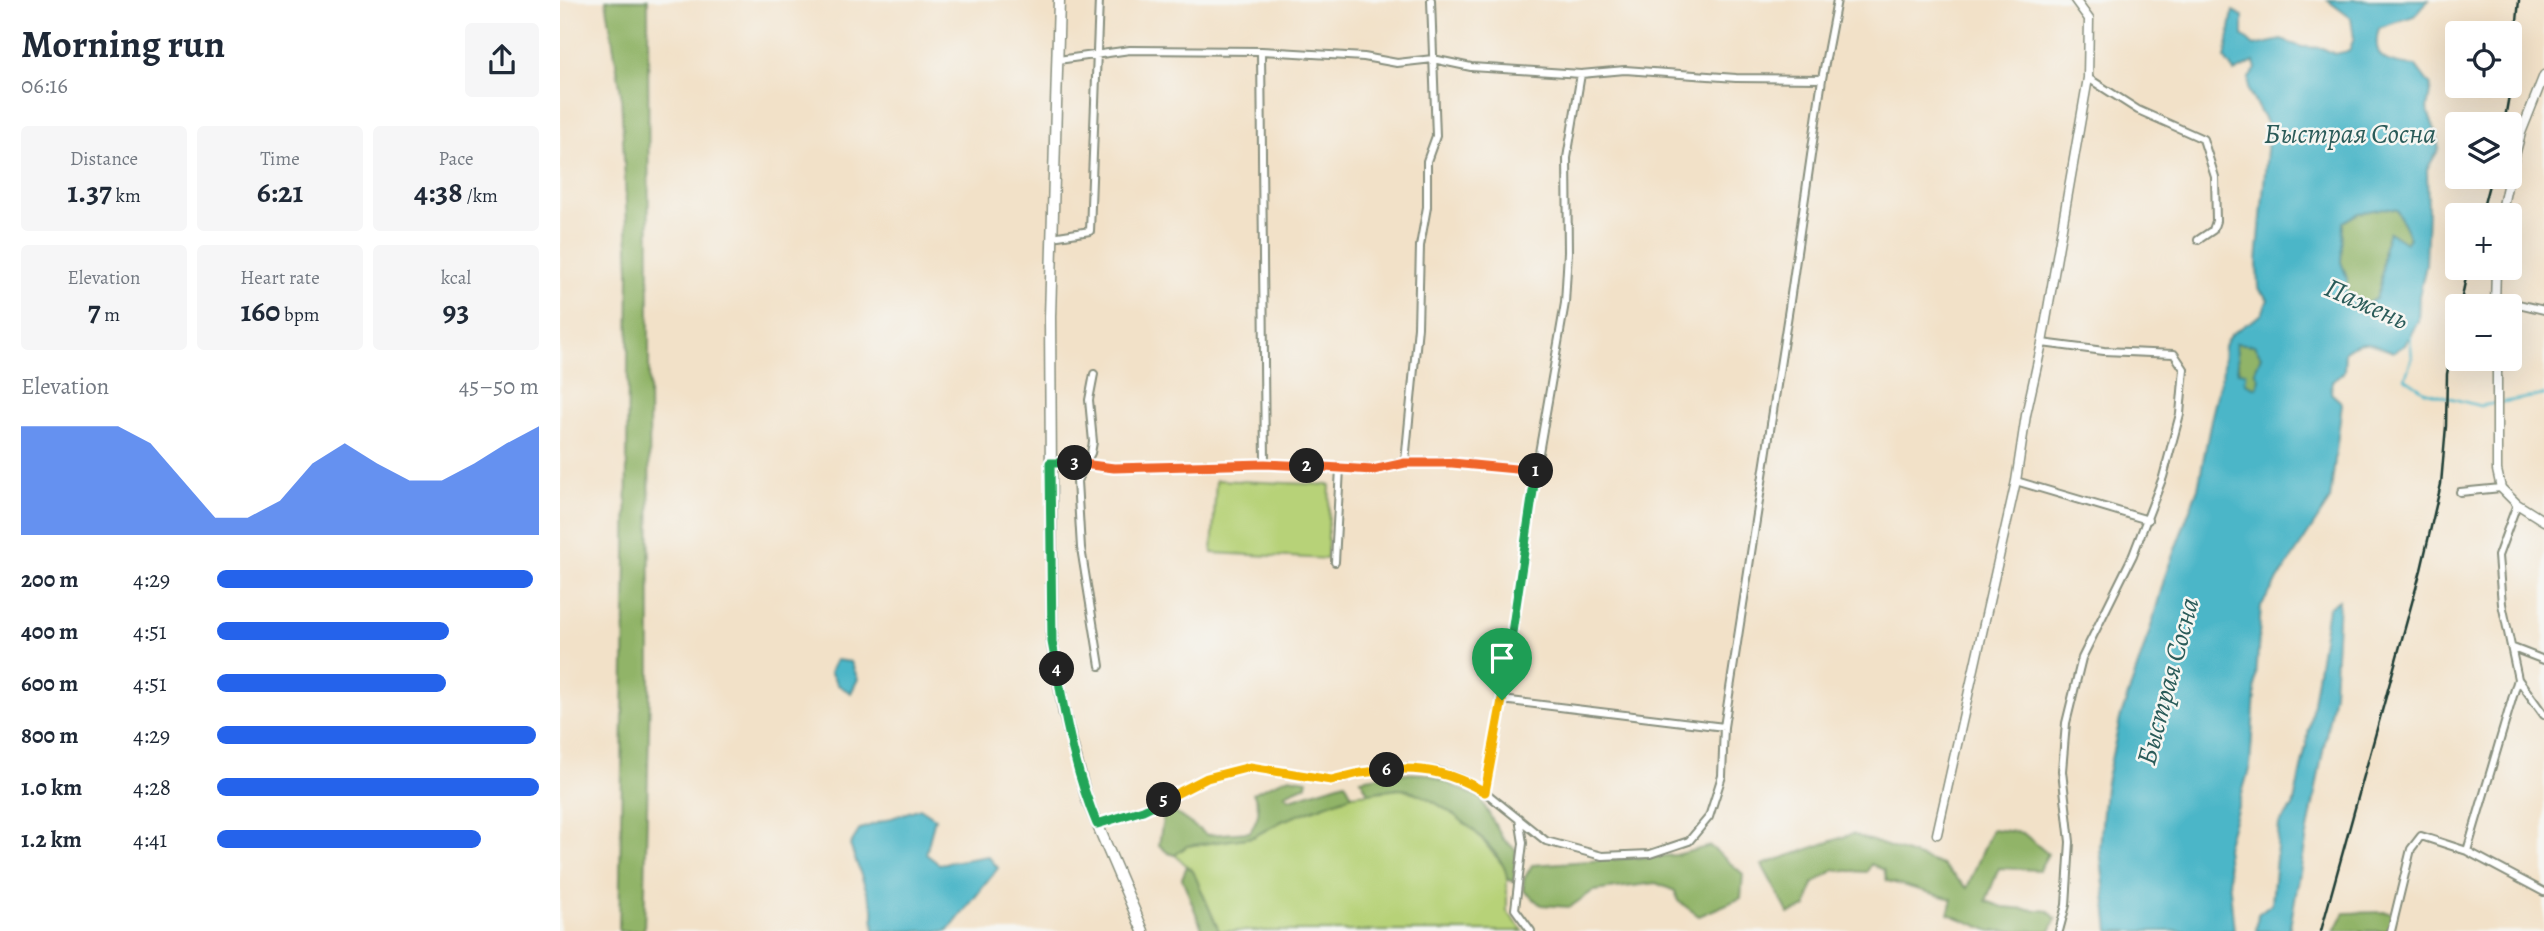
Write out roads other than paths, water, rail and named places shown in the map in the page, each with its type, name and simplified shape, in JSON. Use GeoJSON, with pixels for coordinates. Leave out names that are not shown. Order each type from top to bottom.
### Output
{"type":"FeatureCollection","features":[{"type":"Feature","properties":{"kind":"main road"},"geometry":{"type":"LineString","coordinates":[[1059,0],[1052,237],[1052,642],[1064,713],[1087,800],[1143,931]]}},
{"type":"Feature","properties":{"kind":"street"},"geometry":{"type":"LineString","coordinates":[[1052,237],[1090,231],[1099,0]]}},
{"type":"Feature","properties":{"kind":"street"},"geometry":{"type":"LineString","coordinates":[[1405,463],[1418,327],[1420,246],[1427,207],[1427,161],[1436,136],[1431,0]]}},
{"type":"Feature","properties":{"kind":"street"},"geometry":{"type":"LineString","coordinates":[[1097,824],[1143,810],[1207,778],[1250,767],[1331,780],[1360,773],[1418,769],[1438,771],[1462,779],[1485,792],[1546,841],[1602,856],[1650,854],[1689,841],[1709,817],[1722,776],[1724,727],[1790,308],[1822,79],[1837,0]]}},
{"type":"Feature","properties":{"kind":"street"},"geometry":{"type":"LineString","coordinates":[[1937,834],[2016,481],[2088,78],[2090,19],[2075,0]]}},
{"type":"Feature","properties":{"kind":"street"},"geometry":{"type":"LineString","coordinates":[[1058,60],[1130,50],[1261,51],[1364,57],[1397,64],[1433,59],[1471,67],[1581,74],[1625,70],[1736,78],[1822,79]]}},
{"type":"Feature","properties":{"kind":"street"},"geometry":{"type":"LineString","coordinates":[[1261,51],[1265,464]]}},
{"type":"Feature","properties":{"kind":"street"},"geometry":{"type":"LineString","coordinates":[[1485,792],[1565,303],[1568,252],[1567,158],[1581,74]]}},
{"type":"Feature","properties":{"kind":"street"},"geometry":{"type":"LineString","coordinates":[[2522,133],[2544,75]]}},
{"type":"Feature","properties":{"kind":"street"},"geometry":{"type":"LineString","coordinates":[[2088,78],[2138,110],[2203,139],[2216,177],[2216,221],[2213,230],[2198,240]]}},
{"type":"Feature","properties":{"kind":"street"},"geometry":{"type":"LineString","coordinates":[[2522,305],[2544,310]]}},
{"type":"Feature","properties":{"kind":"street"},"geometry":{"type":"LineString","coordinates":[[2042,343],[2104,351],[2174,354],[2184,369],[2180,414],[2148,520],[2082,658],[2066,723],[2062,771],[2070,842],[2066,905],[2059,931]]}},
{"type":"Feature","properties":{"kind":"street"},"geometry":{"type":"LineString","coordinates":[[2497,371],[2497,470],[2501,488],[2518,504],[2544,521]]}},
{"type":"Feature","properties":{"kind":"street"},"geometry":{"type":"LineString","coordinates":[[1094,374],[1089,400],[1093,442],[1091,453],[1083,464],[1077,481],[1081,548],[1100,666]]}},
{"type":"Feature","properties":{"kind":"street"},"geometry":{"type":"LineString","coordinates":[[1050,463],[1114,468],[1265,464],[1373,470],[1405,463],[1452,463],[1536,470]]}},
{"type":"Feature","properties":{"kind":"street"},"geometry":{"type":"LineString","coordinates":[[1335,562],[1340,468]]}},
{"type":"Feature","properties":{"kind":"street"},"geometry":{"type":"LineString","coordinates":[[2016,481],[2148,520]]}},
{"type":"Feature","properties":{"kind":"street"},"geometry":{"type":"LineString","coordinates":[[2460,492],[2501,488]]}},
{"type":"Feature","properties":{"kind":"street"},"geometry":{"type":"LineString","coordinates":[[2468,851],[2518,679],[2502,604],[2498,556],[2518,504]]}},
{"type":"Feature","properties":{"kind":"street"},"geometry":{"type":"LineString","coordinates":[[2513,648],[2544,660]]}},
{"type":"Feature","properties":{"kind":"street"},"geometry":{"type":"LineString","coordinates":[[2518,679],[2544,715]]}},
{"type":"Feature","properties":{"kind":"street"},"geometry":{"type":"LineString","coordinates":[[1502,700],[1724,727]]}},
{"type":"Feature","properties":{"kind":"street"},"geometry":{"type":"LineString","coordinates":[[1519,818],[1522,843],[1515,909],[1531,931]]}},
{"type":"Feature","properties":{"kind":"street"},"geometry":{"type":"LineString","coordinates":[[2391,931],[2412,849],[2421,836],[2468,851],[2544,892]]}},
{"type":"Feature","properties":{"kind":"water","name":"Быстрая Сосна"},"geometry":{"type":"Polygon","coordinates":[[[2327,0],[2429,0],[2414,16],[2379,28],[2377,39],[2379,54],[2390,62],[2416,66],[2431,86],[2427,109],[2439,149],[2427,169],[2426,265],[2419,296],[2418,321],[2405,345],[2393,352],[2374,344],[2363,343],[2345,351],[2344,372],[2332,381],[2331,393],[2342,403],[2330,500],[2261,606],[2250,766],[2226,847],[2234,931],[2109,931],[2100,848],[2105,787],[2120,719],[2165,576],[2198,488],[2223,370],[2224,346],[2230,335],[2262,314],[2268,299],[2258,288],[2257,262],[2269,128],[2248,90],[2249,78],[2256,69],[2254,62],[2234,72],[2225,59],[2233,11],[2243,16],[2243,36],[2254,46],[2281,40],[2302,47],[2322,48],[2335,54],[2349,51],[2354,38],[2351,18],[2327,0]],[[2384,208],[2359,213],[2343,222],[2341,262],[2347,279],[2346,294],[2353,302],[2362,306],[2376,299],[2389,232],[2406,243],[2410,238],[2397,210],[2384,208]],[[2236,343],[2238,371],[2246,373],[2245,383],[2257,388],[2259,379],[2255,371],[2261,356],[2254,345],[2236,343]]]}},
{"type":"Feature","properties":{"kind":"water"},"geometry":{"type":"Polygon","coordinates":[[[2339,600],[2334,693],[2289,931],[2256,931],[2258,914],[2272,903],[2279,824],[2293,807],[2307,741],[2328,608],[2339,600]]]}},
{"type":"Feature","properties":{"kind":"water"},"geometry":{"type":"Polygon","coordinates":[[[836,660],[851,662],[858,679],[851,693],[838,685],[830,672],[836,660]]]}},
{"type":"Feature","properties":{"kind":"water"},"geometry":{"type":"Polygon","coordinates":[[[920,808],[935,818],[926,854],[939,864],[988,856],[998,868],[946,931],[874,931],[873,908],[850,845],[860,829],[920,808]]]}},
{"type":"Feature","properties":{"kind":"waterway","name":"Пажень"},"geometry":{"type":"LineString","coordinates":[[2406,335],[2410,336],[2412,358],[2405,378],[2424,391],[2480,406],[2544,395]]}},
{"type":"Feature","properties":{"kind":"railway"},"geometry":{"type":"LineString","coordinates":[[2506,112],[2519,0]]}},
{"type":"Feature","properties":{"kind":"railway"},"geometry":{"type":"LineString","coordinates":[[2484,203],[2488,189]]}},
{"type":"Feature","properties":{"kind":"railway"},"geometry":{"type":"LineString","coordinates":[[2463,294],[2465,280]]}},
{"type":"Feature","properties":{"kind":"railway"},"geometry":{"type":"LineString","coordinates":[[2321,931],[2421,570],[2441,484],[2448,371]]}}]}
